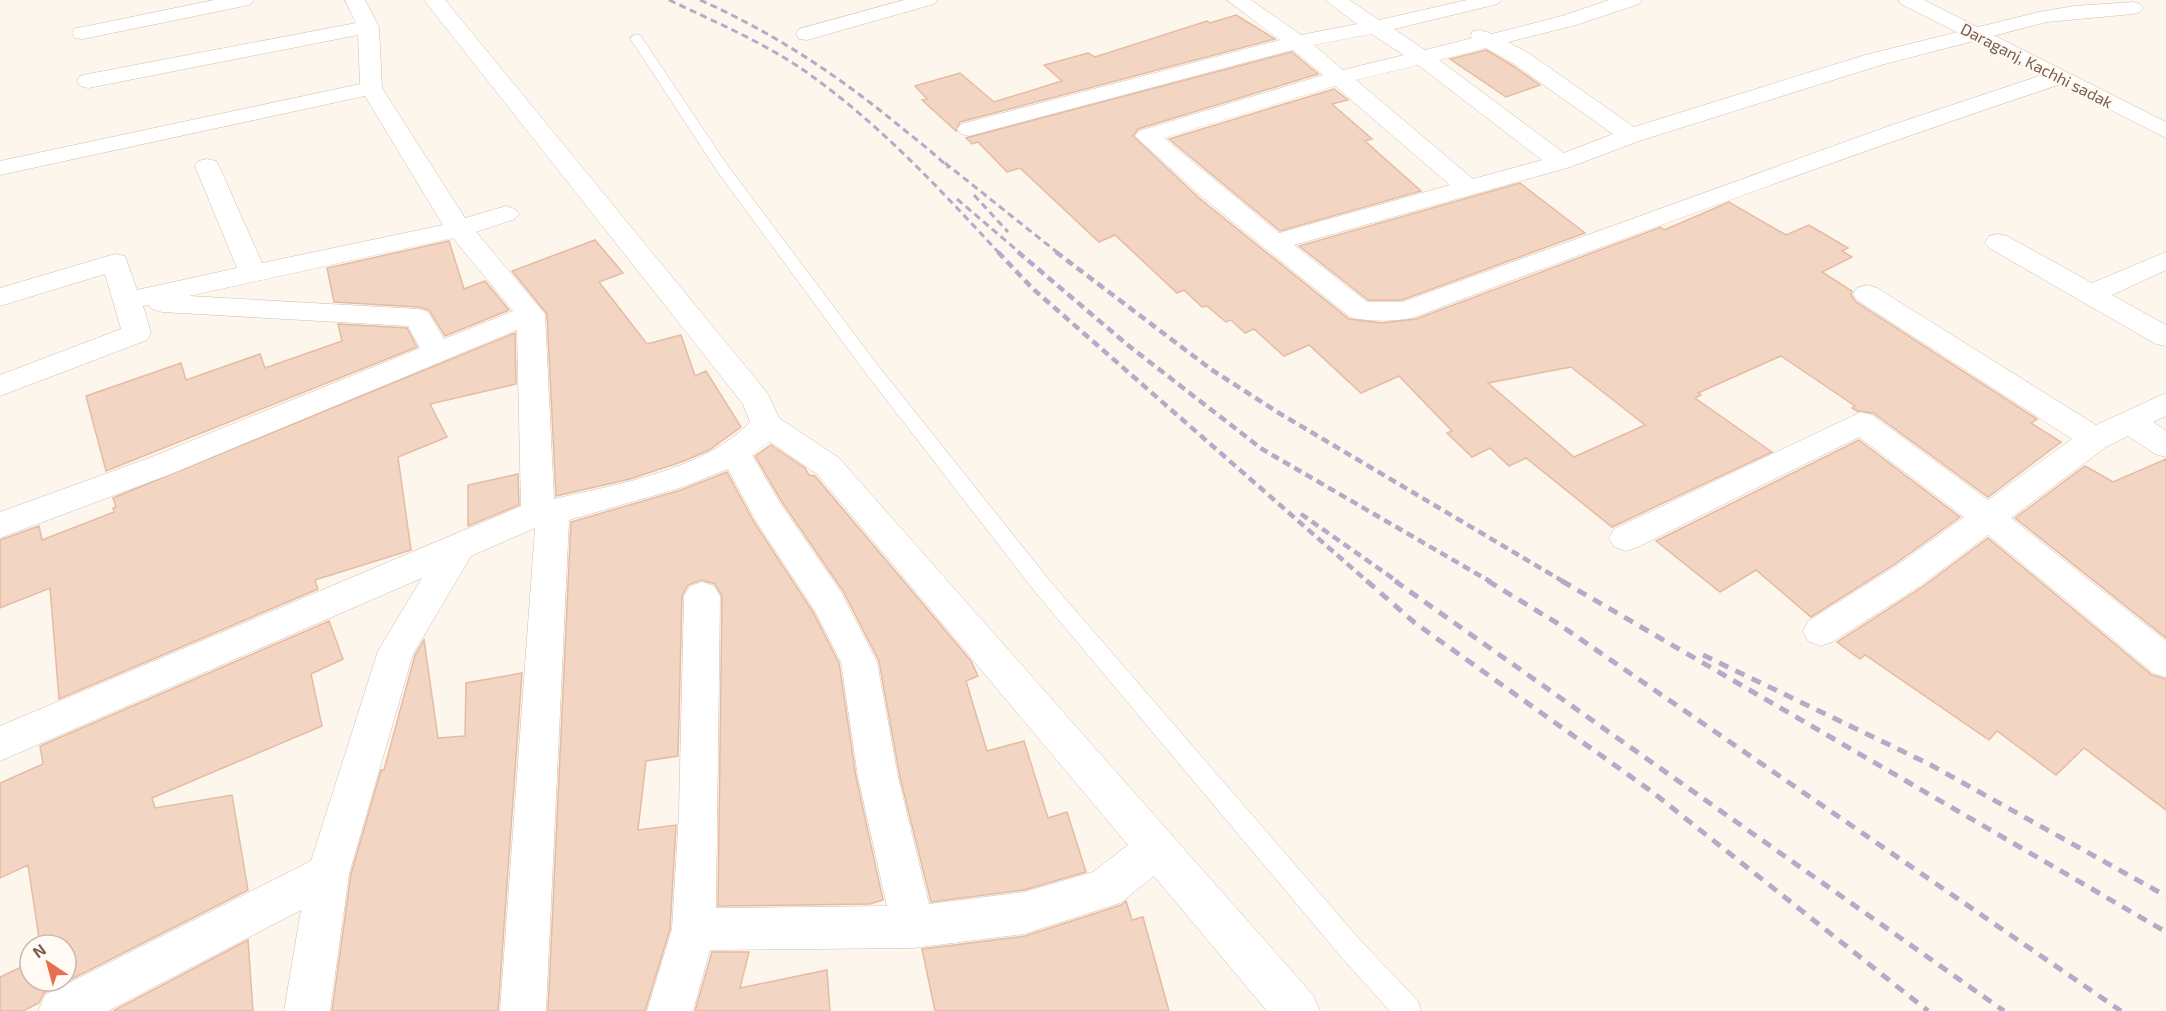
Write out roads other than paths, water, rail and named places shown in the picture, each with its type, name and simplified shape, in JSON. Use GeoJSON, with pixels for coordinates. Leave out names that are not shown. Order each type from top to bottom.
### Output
{"type":"FeatureCollection","features":[{"type":"Feature","properties":{"kind":"street"},"geometry":{"type":"LineString","coordinates":[[83,33],[244,0]]}},
{"type":"Feature","properties":{"kind":"street"},"geometry":{"type":"LineString","coordinates":[[356,0],[368,27],[371,88],[459,228],[531,314],[545,513],[523,1011]]}},
{"type":"Feature","properties":{"kind":"street"},"geometry":{"type":"LineString","coordinates":[[434,0],[758,401],[766,424],[828,466],[1297,1011]]}},
{"type":"Feature","properties":{"kind":"street"},"geometry":{"type":"LineString","coordinates":[[807,34],[900,3],[927,0]]}},
{"type":"Feature","properties":{"kind":"street"},"geometry":{"type":"LineString","coordinates":[[1237,0],[1297,42],[1468,188]]}},
{"type":"Feature","properties":{"kind":"street"},"geometry":{"type":"LineString","coordinates":[[1335,0],[1423,58],[1562,162]]}},
{"type":"Feature","properties":{"kind":"street"},"geometry":{"type":"LineString","coordinates":[[1413,0],[1522,59],[1631,136]]}},
{"type":"Feature","properties":{"kind":"street"},"geometry":{"type":"LineString","coordinates":[[969,129],[1297,42],[1439,14],[1490,0]]}},
{"type":"Feature","properties":{"kind":"street"},"geometry":{"type":"LineString","coordinates":[[1632,0],[1569,21],[1338,78],[1147,136],[1210,191],[1360,311],[1405,311],[1675,210],[2059,77]]}},
{"type":"Feature","properties":{"kind":"street","name":"Daraganj, Kachhi sadak"},"geometry":{"type":"LineString","coordinates":[[1908,0],[2166,131]]}},
{"type":"Feature","properties":{"kind":"street"},"geometry":{"type":"LineString","coordinates":[[1276,242],[1562,162],[1631,136],[1873,60],[1972,33],[2074,12],[2133,8]]}},
{"type":"Feature","properties":{"kind":"street"},"geometry":{"type":"LineString","coordinates":[[88,81],[368,27]]}},
{"type":"Feature","properties":{"kind":"street"},"geometry":{"type":"LineString","coordinates":[[0,168],[371,88]]}},
{"type":"Feature","properties":{"kind":"street"},"geometry":{"type":"LineString","coordinates":[[207,166],[252,272]]}},
{"type":"Feature","properties":{"kind":"street"},"geometry":{"type":"LineString","coordinates":[[125,301],[459,228],[506,214]]}},
{"type":"Feature","properties":{"kind":"street"},"geometry":{"type":"LineString","coordinates":[[1998,242],[2166,337]]}},
{"type":"Feature","properties":{"kind":"street"},"geometry":{"type":"LineString","coordinates":[[0,297],[115,262],[136,333],[0,386]]}},
{"type":"Feature","properties":{"kind":"street"},"geometry":{"type":"LineString","coordinates":[[2091,294],[2164,264]]}},
{"type":"Feature","properties":{"kind":"street"},"geometry":{"type":"LineString","coordinates":[[1867,294],[2096,438]]}},
{"type":"Feature","properties":{"kind":"street"},"geometry":{"type":"LineString","coordinates":[[125,301],[418,318],[437,352]]}},
{"type":"Feature","properties":{"kind":"street"},"geometry":{"type":"LineString","coordinates":[[0,525],[160,466],[531,314]]}},
{"type":"Feature","properties":{"kind":"street"},"geometry":{"type":"LineString","coordinates":[[1821,631],[1908,576],[2096,438],[2166,403]]}},
{"type":"Feature","properties":{"kind":"street"},"geometry":{"type":"LineString","coordinates":[[2130,422],[2166,446]]}},
{"type":"Feature","properties":{"kind":"street"},"geometry":{"type":"LineString","coordinates":[[1626,538],[1861,423],[1988,517],[2166,662]]}},
{"type":"Feature","properties":{"kind":"street"},"geometry":{"type":"LineString","coordinates":[[0,744],[545,513],[650,486],[735,452],[760,435],[766,424]]}},
{"type":"Feature","properties":{"kind":"street"},"geometry":{"type":"LineString","coordinates":[[735,452],[768,512],[828,602],[859,662],[878,777],[913,927]]}},
{"type":"Feature","properties":{"kind":"street"},"geometry":{"type":"LineString","coordinates":[[307,1011],[328,874],[396,651],[459,548]]}},
{"type":"Feature","properties":{"kind":"street"},"geometry":{"type":"LineString","coordinates":[[670,1011],[694,929],[699,812],[702,596]]}},
{"type":"Feature","properties":{"kind":"street"},"geometry":{"type":"LineString","coordinates":[[694,929],[913,927],[1024,913],[1105,889],[1157,848]]}},
{"type":"Feature","properties":{"kind":"street"},"geometry":{"type":"LineString","coordinates":[[61,1011],[328,874]]}},
{"type":"Feature","properties":{"kind":"lane"},"geometry":{"type":"LineString","coordinates":[[636,38],[722,168],[870,367],[1043,587],[1351,950],[1408,1011]]}},
{"type":"Feature","properties":{"kind":"railway"},"geometry":{"type":"LineString","coordinates":[[669,0],[768,48],[827,87],[904,154],[999,253]]}},
{"type":"Feature","properties":{"kind":"railway"},"geometry":{"type":"LineString","coordinates":[[700,0],[753,26],[827,71],[874,106],[949,168]]}},
{"type":"Feature","properties":{"kind":"railway"},"geometry":{"type":"LineString","coordinates":[[945,163],[1058,253]]}},
{"type":"Feature","properties":{"kind":"railway"},"geometry":{"type":"LineString","coordinates":[[974,195],[1008,232]]}},
{"type":"Feature","properties":{"kind":"railway"},"geometry":{"type":"LineString","coordinates":[[957,199],[1020,253]]}},
{"type":"Feature","properties":{"kind":"railway"},"geometry":{"type":"LineString","coordinates":[[998,252],[1032,288],[1368,582]]}},
{"type":"Feature","properties":{"kind":"railway"},"geometry":{"type":"LineString","coordinates":[[1018,252],[1129,346],[1262,449],[1491,582]]}},
{"type":"Feature","properties":{"kind":"railway"},"geometry":{"type":"LineString","coordinates":[[1056,252],[1212,370],[1279,413],[1564,582]]}},
{"type":"Feature","properties":{"kind":"railway"},"geometry":{"type":"LineString","coordinates":[[1301,514],[1398,582]]}},
{"type":"Feature","properties":{"kind":"railway"},"geometry":{"type":"LineString","coordinates":[[1367,581],[1415,623],[1651,791],[1928,1011]]}},
{"type":"Feature","properties":{"kind":"railway"},"geometry":{"type":"LineString","coordinates":[[1395,581],[2004,1011]]}},
{"type":"Feature","properties":{"kind":"railway"},"geometry":{"type":"LineString","coordinates":[[1488,581],[1557,623],[2121,1011]]}},
{"type":"Feature","properties":{"kind":"railway"},"geometry":{"type":"LineString","coordinates":[[1562,581],[2166,932]]}},
{"type":"Feature","properties":{"kind":"railway"},"geometry":{"type":"LineString","coordinates":[[1703,655],[1929,764],[2166,896]]}}]}
